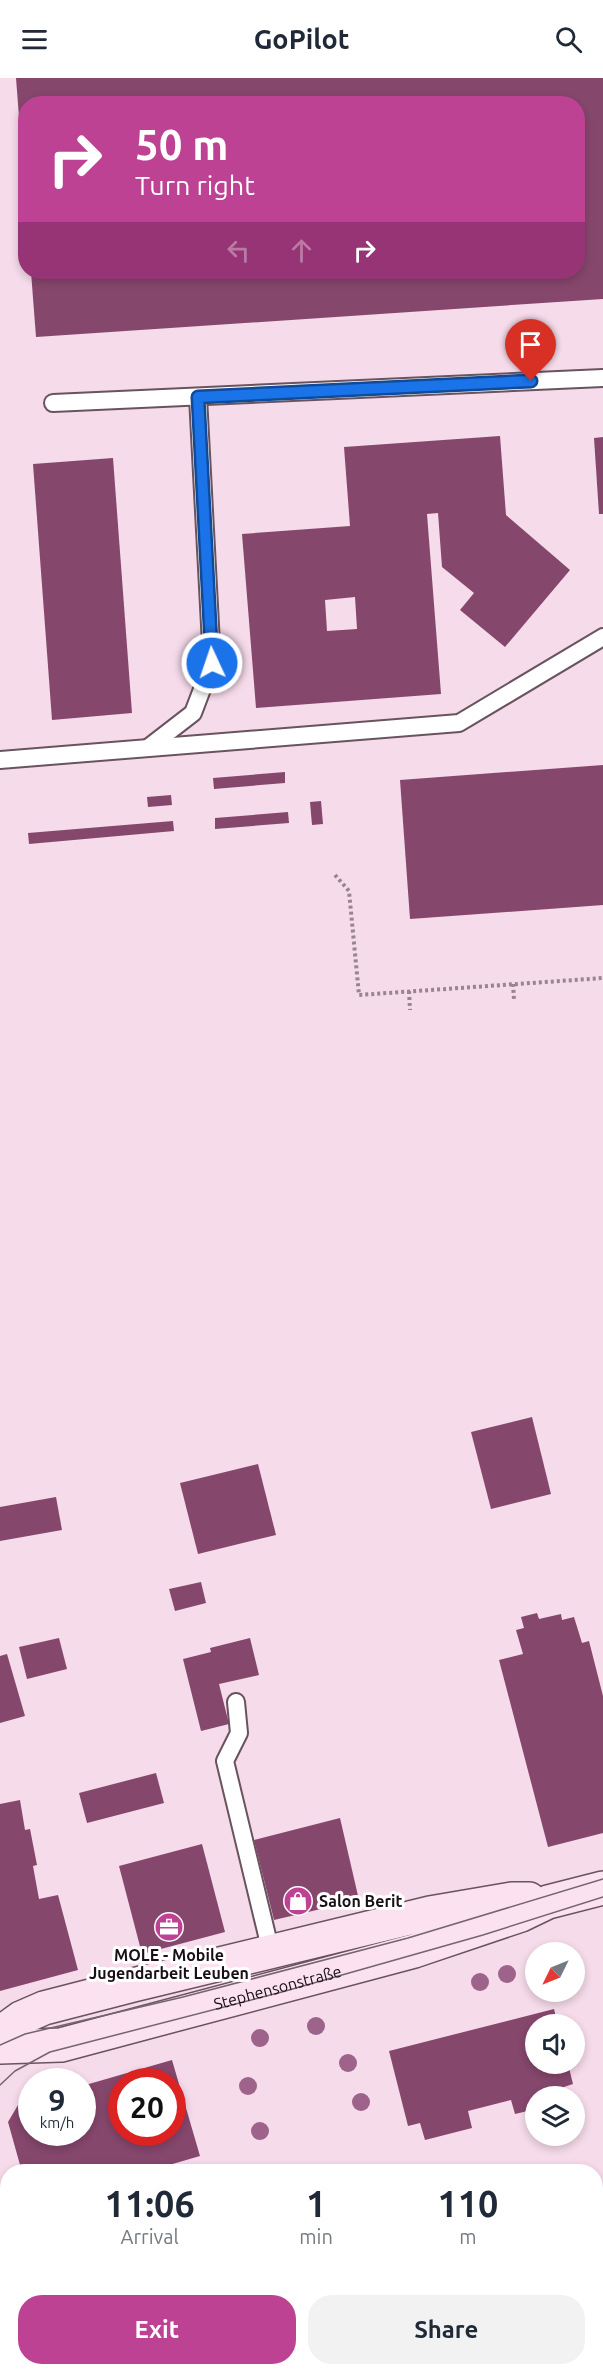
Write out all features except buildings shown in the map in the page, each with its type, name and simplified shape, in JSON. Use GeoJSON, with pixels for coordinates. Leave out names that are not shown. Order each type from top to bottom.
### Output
{"type":"FeatureCollection","features":[{"type":"Feature","properties":{"kind":"street","name":"Stephensonstraße"},"geometry":{"type":"LineString","coordinates":[[0,2047],[31,2048],[73,2042],[414,1951],[521,1915],[548,1902],[603,1888]]}},
{"type":"Feature","properties":{"kind":"street","name":"Stephensonstraße"},"geometry":{"type":"LineString","coordinates":[[0,2033],[21,2018],[44,2008],[430,1913],[512,1899],[548,1902]]}},
{"type":"Feature","properties":{"kind":"lane"},"geometry":{"type":"LineString","coordinates":[[53,403],[603,378]]}},
{"type":"Feature","properties":{"kind":"lane"},"geometry":{"type":"LineString","coordinates":[[148,747],[193,712],[212,663],[198,397]]}},
{"type":"Feature","properties":{"kind":"lane"},"geometry":{"type":"LineString","coordinates":[[0,760],[459,723],[603,637]]}},
{"type":"Feature","properties":{"kind":"lane"},"geometry":{"type":"LineString","coordinates":[[236,1702],[239,1733],[225,1761],[271,1952]]}},
{"type":"Feature","properties":{"kind":"path"},"geometry":{"type":"LineString","coordinates":[[335,874],[349,891],[359,995],[603,978]]}},
{"type":"Feature","properties":{"kind":"path"},"geometry":{"type":"LineString","coordinates":[[513,984],[514,1000]]}},
{"type":"Feature","properties":{"kind":"path"},"geometry":{"type":"LineString","coordinates":[[409,991],[410,1010]]}},
{"type":"Feature","properties":{"kind":"tram line"},"geometry":{"type":"LineString","coordinates":[[0,2045],[25,2034],[183,1997],[408,1938],[603,1879]]}},
{"type":"Feature","properties":{"kind":"tram line"},"geometry":{"type":"LineString","coordinates":[[0,2085],[15,2071],[50,2052],[282,1992],[483,1935],[603,1897]]}},
{"type":"Feature","properties":{"kind":"place","name":"Salon Berit"},"geometry":{"type":"Point","coordinates":[298,1901]}},
{"type":"Feature","properties":{"kind":"place","name":"MOLE - Mobile Jugendarbeit Leuben"},"geometry":{"type":"Point","coordinates":[169,1927]}},
{"type":"Feature","properties":{"kind":"route"},"geometry":{"type":"LineString","coordinates":[[212,663],[198,397],[531,381]]}}]}
